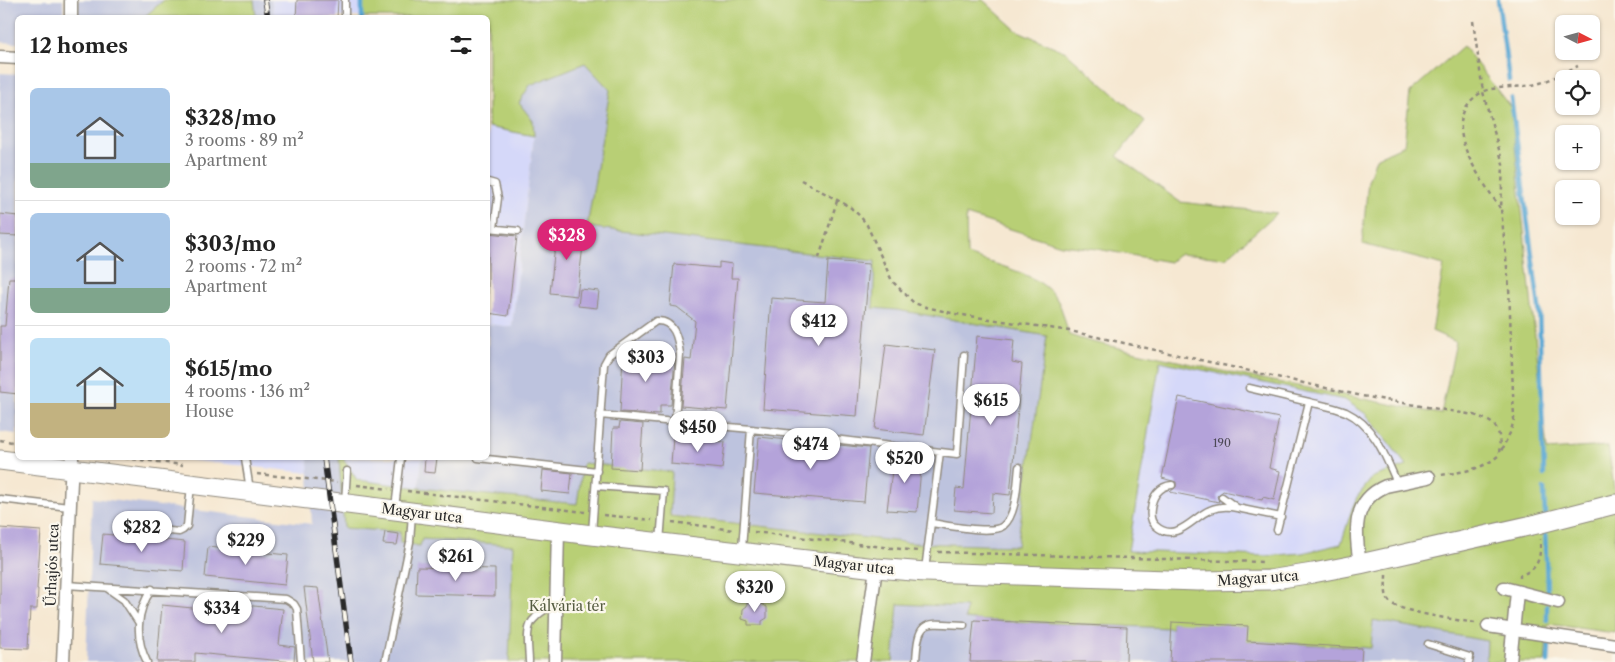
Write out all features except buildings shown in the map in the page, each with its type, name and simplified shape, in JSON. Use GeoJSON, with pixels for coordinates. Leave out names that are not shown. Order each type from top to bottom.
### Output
{"type":"FeatureCollection","features":[{"type":"Feature","properties":{"kind":"main road","name":"Magyar utca"},"geometry":{"type":"LineString","coordinates":[[0,460],[71,463],[249,482],[345,503],[592,535],[876,568],[925,572],[1222,582],[1268,580],[1360,564],[1529,526],[1615,504]]}},
{"type":"Feature","properties":{"kind":"street"},"geometry":{"type":"LineString","coordinates":[[71,0],[71,15]]}},
{"type":"Feature","properties":{"kind":"street"},"geometry":{"type":"LineString","coordinates":[[0,57],[15,58]]}},
{"type":"Feature","properties":{"kind":"street","name":"Űrhajós utca"},"geometry":{"type":"LineString","coordinates":[[63,662],[71,463]]}},
{"type":"Feature","properties":{"kind":"street"},"geometry":{"type":"LineString","coordinates":[[1360,564],[1356,532],[1359,513],[1366,500],[1380,489],[1398,483],[1429,477]]}},
{"type":"Feature","properties":{"kind":"street"},"geometry":{"type":"LineString","coordinates":[[555,662],[558,530]]}},
{"type":"Feature","properties":{"kind":"street"},"geometry":{"type":"LineString","coordinates":[[863,662],[876,568]]}},
{"type":"Feature","properties":{"kind":"street"},"geometry":{"type":"LineString","coordinates":[[1510,662],[1513,629],[1510,590],[1558,602]]}},
{"type":"Feature","properties":{"kind":"street"},"geometry":{"type":"LineString","coordinates":[[1488,626],[1615,645]]}},
{"type":"Feature","properties":{"kind":"lane"},"geometry":{"type":"LineString","coordinates":[[345,0],[345,15]]}},
{"type":"Feature","properties":{"kind":"lane"},"geometry":{"type":"LineString","coordinates":[[490,183],[495,184],[497,190],[491,228],[518,232]]}},
{"type":"Feature","properties":{"kind":"lane"},"geometry":{"type":"LineString","coordinates":[[592,535],[604,364],[609,356],[651,324],[662,321],[672,326],[679,344],[680,354],[675,421]]}},
{"type":"Feature","properties":{"kind":"lane"},"geometry":{"type":"LineString","coordinates":[[600,415],[751,429],[957,454],[964,356]]}},
{"type":"Feature","properties":{"kind":"lane"},"geometry":{"type":"LineString","coordinates":[[1249,388],[1339,410],[1358,419],[1376,438],[1398,483]]}},
{"type":"Feature","properties":{"kind":"lane"},"geometry":{"type":"LineString","coordinates":[[1278,530],[1309,402]]}},
{"type":"Feature","properties":{"kind":"lane"},"geometry":{"type":"LineString","coordinates":[[741,553],[751,429]]}},
{"type":"Feature","properties":{"kind":"lane"},"geometry":{"type":"LineString","coordinates":[[925,572],[940,452]]}},
{"type":"Feature","properties":{"kind":"lane"},"geometry":{"type":"LineString","coordinates":[[490,459],[597,471]]}},
{"type":"Feature","properties":{"kind":"lane"},"geometry":{"type":"LineString","coordinates":[[245,460],[249,482]]}},
{"type":"Feature","properties":{"kind":"lane"},"geometry":{"type":"LineString","coordinates":[[385,662],[410,542],[404,511],[397,490],[401,460]]}},
{"type":"Feature","properties":{"kind":"lane"},"geometry":{"type":"LineString","coordinates":[[931,523],[986,530],[1001,528],[1005,524],[1016,496],[1019,467]]}},
{"type":"Feature","properties":{"kind":"lane"},"geometry":{"type":"LineString","coordinates":[[345,503],[347,471]]}},
{"type":"Feature","properties":{"kind":"lane"},"geometry":{"type":"LineString","coordinates":[[121,526],[179,532],[183,530],[187,526],[191,475]]}},
{"type":"Feature","properties":{"kind":"lane"},"geometry":{"type":"LineString","coordinates":[[1172,485],[1163,487],[1157,492],[1151,507],[1151,519],[1161,530],[1176,531],[1212,509],[1223,507],[1280,517]]}},
{"type":"Feature","properties":{"kind":"lane"},"geometry":{"type":"LineString","coordinates":[[596,486],[664,491],[660,543]]}},
{"type":"Feature","properties":{"kind":"lane"},"geometry":{"type":"LineString","coordinates":[[1222,497],[1237,508]]}},
{"type":"Feature","properties":{"kind":"lane"},"geometry":{"type":"LineString","coordinates":[[0,499],[69,507]]}},
{"type":"Feature","properties":{"kind":"lane"},"geometry":{"type":"LineString","coordinates":[[66,585],[290,600],[297,609],[299,617],[301,662]]}},
{"type":"Feature","properties":{"kind":"lane"},"geometry":{"type":"LineString","coordinates":[[105,587],[124,600],[139,623]]}},
{"type":"Feature","properties":{"kind":"lane"},"geometry":{"type":"LineString","coordinates":[[147,662],[139,639],[139,623],[144,601],[152,590]]}},
{"type":"Feature","properties":{"kind":"lane"},"geometry":{"type":"LineString","coordinates":[[529,662],[530,624],[534,618],[556,602]]}},
{"type":"Feature","properties":{"kind":"lane"},"geometry":{"type":"LineString","coordinates":[[916,662],[918,637],[923,628],[928,624],[964,625]]}},
{"type":"Feature","properties":{"kind":"lane"},"geometry":{"type":"LineString","coordinates":[[1428,644],[1470,657],[1469,662]]}},
{"type":"Feature","properties":{"kind":"path"},"geometry":{"type":"LineString","coordinates":[[1429,477],[1475,468],[1488,463],[1499,455],[1508,438],[1514,419],[1509,287],[1501,210],[1503,164],[1483,92],[1473,21]]}},
{"type":"Feature","properties":{"kind":"path"},"geometry":{"type":"LineString","coordinates":[[1501,210],[1472,163],[1461,136],[1460,117],[1466,106],[1483,92],[1536,84],[1578,66]]}},
{"type":"Feature","properties":{"kind":"path"},"geometry":{"type":"LineString","coordinates":[[800,180],[850,207],[868,225],[892,280],[914,302],[926,307],[956,314],[1070,331],[1362,396],[1474,415],[1490,421],[1499,432],[1499,455]]}},
{"type":"Feature","properties":{"kind":"path"},"geometry":{"type":"LineString","coordinates":[[819,258],[837,201]]}},
{"type":"Feature","properties":{"kind":"path"},"geometry":{"type":"LineString","coordinates":[[0,440],[15,442]]}},
{"type":"Feature","properties":{"kind":"path"},"geometry":{"type":"LineString","coordinates":[[132,460],[191,475]]}},
{"type":"Feature","properties":{"kind":"path"},"geometry":{"type":"LineString","coordinates":[[249,482],[347,484],[927,552],[1270,562]]}},
{"type":"Feature","properties":{"kind":"path"},"geometry":{"type":"LineString","coordinates":[[1520,575],[1527,573],[1539,562],[1540,540],[1529,526]]}},
{"type":"Feature","properties":{"kind":"path"},"geometry":{"type":"LineString","coordinates":[[1386,583],[1386,596],[1390,603],[1405,610],[1488,626]]}},
{"type":"Feature","properties":{"kind":"shaded area"},"geometry":{"type":"Polygon","coordinates":[[[0,0],[63,0],[64,15],[15,15],[15,43],[0,42],[0,0]]]}},
{"type":"Feature","properties":{"kind":"shaded area"},"geometry":{"type":"Polygon","coordinates":[[[78,0],[164,0],[146,15],[78,15],[78,0]]]}},
{"type":"Feature","properties":{"kind":"shaded area"},"geometry":{"type":"Polygon","coordinates":[[[254,0],[271,0],[274,15],[256,15],[254,0]]]}},
{"type":"Feature","properties":{"kind":"shaded area"},"geometry":{"type":"Polygon","coordinates":[[[271,0],[362,0],[362,15],[274,15],[271,0]]]}},
{"type":"Feature","properties":{"kind":"shaded area"},"geometry":{"type":"Polygon","coordinates":[[[585,63],[610,90],[587,227],[876,261],[873,308],[897,310],[1047,336],[1017,546],[912,543],[669,515],[672,472],[583,463],[578,504],[419,488],[422,460],[490,460],[490,324],[512,327],[534,136],[533,121],[519,103],[530,85],[585,63]]]}},
{"type":"Feature","properties":{"kind":"shaded area"},"geometry":{"type":"Polygon","coordinates":[[[0,73],[15,74],[15,434],[0,432],[0,73]]]}},
{"type":"Feature","properties":{"kind":"shaded area"},"geometry":{"type":"Polygon","coordinates":[[[490,127],[534,136],[512,327],[490,324],[490,127]]]}},
{"type":"Feature","properties":{"kind":"shaded area"},"geometry":{"type":"Polygon","coordinates":[[[1159,360],[1345,400],[1366,414],[1407,466],[1373,477],[1357,497],[1342,544],[1302,553],[1266,556],[1128,551],[1159,360]]]}},
{"type":"Feature","properties":{"kind":"shaded area"},"geometry":{"type":"Polygon","coordinates":[[[189,460],[308,460],[310,473],[189,460]]]}},
{"type":"Feature","properties":{"kind":"shaded area"},"geometry":{"type":"Polygon","coordinates":[[[308,460],[339,460],[345,528],[401,532],[400,543],[420,546],[422,538],[513,544],[509,662],[86,662],[92,498],[312,524],[308,460]]]}},
{"type":"Feature","properties":{"kind":"shaded area"},"geometry":{"type":"Polygon","coordinates":[[[344,460],[422,460],[419,488],[357,480],[344,460]]]}},
{"type":"Feature","properties":{"kind":"shaded area"},"geometry":{"type":"Polygon","coordinates":[[[898,604],[967,607],[974,620],[1171,628],[1172,622],[1247,641],[1371,648],[1373,620],[1487,641],[1486,662],[893,662],[898,604]]]}},
{"type":"Feature","properties":{"kind":"green space"},"geometry":{"type":"Polygon","coordinates":[[[164,0],[254,0],[256,15],[146,15],[164,0]]]}},
{"type":"Feature","properties":{"kind":"green space","name":"Kálvária tér"},"geometry":{"type":"Polygon","coordinates":[[[362,0],[983,0],[1016,30],[1066,52],[1145,121],[1117,156],[1180,202],[1277,213],[1226,258],[1179,254],[1170,262],[1097,249],[1061,245],[966,215],[967,255],[1028,276],[1048,289],[1060,306],[1069,335],[1088,341],[1231,373],[1441,414],[1456,342],[1432,331],[1444,265],[1362,244],[1368,181],[1376,158],[1404,145],[1410,92],[1463,46],[1511,108],[1547,450],[1608,446],[1615,495],[1615,633],[1548,624],[1545,662],[1486,662],[1487,641],[1373,620],[1371,648],[1247,641],[1172,622],[1172,628],[974,620],[965,619],[966,607],[898,604],[893,662],[509,662],[513,545],[422,539],[420,546],[400,543],[400,532],[344,528],[339,460],[344,460],[357,480],[577,504],[583,463],[672,472],[670,516],[912,543],[1017,546],[1047,336],[897,310],[873,308],[875,261],[587,227],[610,90],[585,63],[530,85],[519,103],[533,121],[534,136],[490,127],[490,15],[362,15],[362,0]],[[1160,361],[1128,551],[1266,556],[1302,553],[1341,544],[1357,497],[1373,477],[1407,466],[1366,414],[1345,400],[1160,361]]]}},
{"type":"Feature","properties":{"kind":"waterway"},"geometry":{"type":"LineString","coordinates":[[362,0],[362,15]]}},
{"type":"Feature","properties":{"kind":"waterway"},"geometry":{"type":"LineString","coordinates":[[1498,0],[1509,80]]}},
{"type":"Feature","properties":{"kind":"waterway"},"geometry":{"type":"LineString","coordinates":[[1511,98],[1539,307],[1544,475]]}},
{"type":"Feature","properties":{"kind":"waterway"},"geometry":{"type":"LineString","coordinates":[[1544,489],[1545,518]]}},
{"type":"Feature","properties":{"kind":"waterway"},"geometry":{"type":"LineString","coordinates":[[1545,526],[1547,590]]}},
{"type":"Feature","properties":{"kind":"waterway"},"geometry":{"type":"LineString","coordinates":[[1547,605],[1547,620]]}},
{"type":"Feature","properties":{"kind":"waterway"},"geometry":{"type":"LineString","coordinates":[[1548,662],[1549,645]]}},
{"type":"Feature","properties":{"kind":"railway"},"geometry":{"type":"LineString","coordinates":[[265,0],[268,15]]}},
{"type":"Feature","properties":{"kind":"railway"},"geometry":{"type":"LineString","coordinates":[[324,460],[351,662]]}}]}
